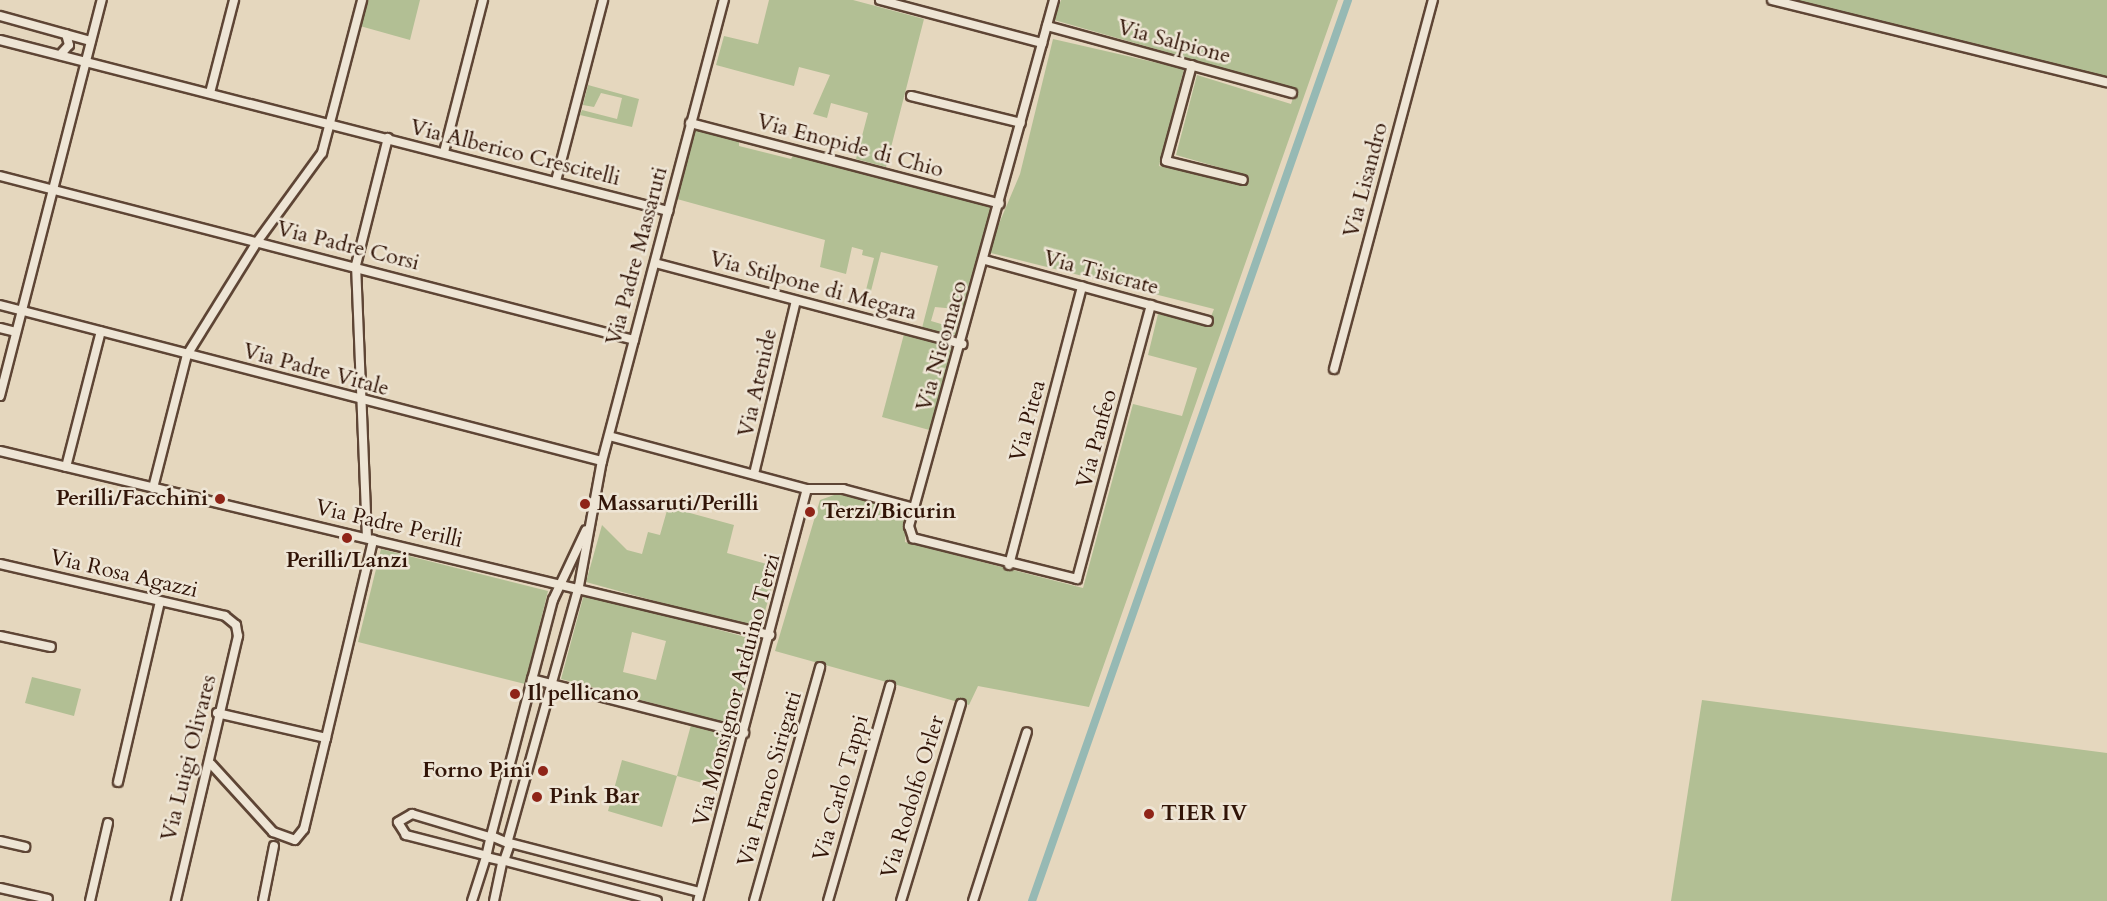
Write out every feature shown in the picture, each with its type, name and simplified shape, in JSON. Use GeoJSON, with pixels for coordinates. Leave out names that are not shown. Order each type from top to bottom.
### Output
{"type":"FeatureCollection","features":[{"type":"Feature","properties":{"kind":"street"},"geometry":{"type":"LineString","coordinates":[[0,396],[102,0]]}},
{"type":"Feature","properties":{"kind":"street"},"geometry":{"type":"LineString","coordinates":[[210,93],[234,0]]}},
{"type":"Feature","properties":{"kind":"street"},"geometry":{"type":"LineString","coordinates":[[153,488],[187,355],[257,242],[325,144],[362,0]]}},
{"type":"Feature","properties":{"kind":"street"},"geometry":{"type":"LineString","coordinates":[[444,153],[483,0]]}},
{"type":"Feature","properties":{"kind":"street"},"geometry":{"type":"LineString","coordinates":[[556,181],[603,0]]}},
{"type":"Feature","properties":{"kind":"street","name":"Via Padre Massaruti"},"geometry":{"type":"LineString","coordinates":[[494,901],[508,842],[579,586],[602,461],[724,0]]}},
{"type":"Feature","properties":{"kind":"street"},"geometry":{"type":"LineString","coordinates":[[880,0],[1042,43]]}},
{"type":"Feature","properties":{"kind":"street","name":"Via Nicomaco"},"geometry":{"type":"LineString","coordinates":[[1054,0],[985,261],[909,529],[915,540],[1075,580]]}},
{"type":"Feature","properties":{"kind":"street","name":"Via Lisandro"},"geometry":{"type":"LineString","coordinates":[[1334,369],[1433,0]]}},
{"type":"Feature","properties":{"kind":"street"},"geometry":{"type":"LineString","coordinates":[[1772,0],[2107,82]]}},
{"type":"Feature","properties":{"kind":"street"},"geometry":{"type":"LineString","coordinates":[[0,16],[91,40]]}},
{"type":"Feature","properties":{"kind":"street","name":"Via Salpione"},"geometry":{"type":"LineString","coordinates":[[1047,26],[1292,93]]}},
{"type":"Feature","properties":{"kind":"street"},"geometry":{"type":"LineString","coordinates":[[60,54],[69,45],[66,34]]}},
{"type":"Feature","properties":{"kind":"street"},"geometry":{"type":"LineString","coordinates":[[0,40],[330,124]]}},
{"type":"Feature","properties":{"kind":"street"},"geometry":{"type":"LineString","coordinates":[[1192,65],[1166,161],[1243,180]]}},
{"type":"Feature","properties":{"kind":"street"},"geometry":{"type":"LineString","coordinates":[[911,96],[1021,123]]}},
{"type":"Feature","properties":{"kind":"street","name":"Via Enopide di Chio"},"geometry":{"type":"LineString","coordinates":[[690,123],[1000,204]]}},
{"type":"Feature","properties":{"kind":"street","name":"Via Alberico Crescitelli"},"geometry":{"type":"LineString","coordinates":[[330,124],[668,211]]}},
{"type":"Feature","properties":{"kind":"street"},"geometry":{"type":"LineString","coordinates":[[211,764],[273,832],[295,840],[304,830],[370,539],[356,265],[388,138]]}},
{"type":"Feature","properties":{"kind":"street","name":"Via Padre Corsi"},"geometry":{"type":"LineString","coordinates":[[0,176],[356,265],[634,340]]}},
{"type":"Feature","properties":{"kind":"street","name":"Via Tisicrate"},"geometry":{"type":"LineString","coordinates":[[985,261],[1208,321]]}},
{"type":"Feature","properties":{"kind":"street","name":"Via Stilpone di Megara"},"geometry":{"type":"LineString","coordinates":[[655,262],[962,344]]}},
{"type":"Feature","properties":{"kind":"street","name":"Via Pitea"},"geometry":{"type":"LineString","coordinates":[[1009,565],[1082,286]]}},
{"type":"Feature","properties":{"kind":"street","name":"Via Atenide"},"geometry":{"type":"LineString","coordinates":[[754,474],[796,301]]}},
{"type":"Feature","properties":{"kind":"street","name":"Via Padre Vitale"},"geometry":{"type":"LineString","coordinates":[[0,305],[602,461]]}},
{"type":"Feature","properties":{"kind":"street","name":"Via Panfeo"},"geometry":{"type":"LineString","coordinates":[[1075,580],[1151,305]]}},
{"type":"Feature","properties":{"kind":"street"},"geometry":{"type":"LineString","coordinates":[[0,328],[16,332]]}},
{"type":"Feature","properties":{"kind":"street"},"geometry":{"type":"LineString","coordinates":[[66,467],[101,332]]}},
{"type":"Feature","properties":{"kind":"street"},"geometry":{"type":"LineString","coordinates":[[609,436],[807,489],[843,489],[914,508]]}},
{"type":"Feature","properties":{"kind":"street","name":"Via Padre Perilli"},"geometry":{"type":"LineString","coordinates":[[0,451],[370,539],[560,581],[770,635]]}},
{"type":"Feature","properties":{"kind":"street","name":"Via Monsignor Arduino Terzi"},"geometry":{"type":"LineString","coordinates":[[699,897],[807,489]]}},
{"type":"Feature","properties":{"kind":"street","name":"Via Padre Massaruti"},"geometry":{"type":"LineString","coordinates":[[472,901],[560,581],[590,521]]}},
{"type":"Feature","properties":{"kind":"street","name":"Via Rosa Agazzi"},"geometry":{"type":"LineString","coordinates":[[0,564],[225,616],[236,625]]}},
{"type":"Feature","properties":{"kind":"street"},"geometry":{"type":"LineString","coordinates":[[118,782],[160,602]]}},
{"type":"Feature","properties":{"kind":"street","name":"Via Luigi Olivares"},"geometry":{"type":"LineString","coordinates":[[176,901],[217,713],[238,636],[236,625]]}},
{"type":"Feature","properties":{"kind":"street"},"geometry":{"type":"LineString","coordinates":[[0,636],[51,647]]}},
{"type":"Feature","properties":{"kind":"street","name":"Via Franco Sirigatti"},"geometry":{"type":"LineString","coordinates":[[754,901],[820,666]]}},
{"type":"Feature","properties":{"kind":"street"},"geometry":{"type":"LineString","coordinates":[[532,679],[744,733]]}},
{"type":"Feature","properties":{"kind":"street","name":"Via Carlo Tappi"},"geometry":{"type":"LineString","coordinates":[[828,901],[890,686]]}},
{"type":"Feature","properties":{"kind":"street","name":"Via Rodolfo Orler"},"geometry":{"type":"LineString","coordinates":[[901,901],[961,704]]}},
{"type":"Feature","properties":{"kind":"street"},"geometry":{"type":"LineString","coordinates":[[217,713],[326,738]]}},
{"type":"Feature","properties":{"kind":"street"},"geometry":{"type":"LineString","coordinates":[[973,901],[1027,732]]}},
{"type":"Feature","properties":{"kind":"street"},"geometry":{"type":"LineString","coordinates":[[657,901],[503,861],[485,854],[408,836],[398,822],[410,813],[489,838],[699,897]]}},
{"type":"Feature","properties":{"kind":"street"},"geometry":{"type":"LineString","coordinates":[[90,901],[108,823]]}},
{"type":"Feature","properties":{"kind":"street"},"geometry":{"type":"LineString","coordinates":[[0,841],[25,847]]}},
{"type":"Feature","properties":{"kind":"street"},"geometry":{"type":"LineString","coordinates":[[263,901],[274,846]]}},
{"type":"Feature","properties":{"kind":"street"},"geometry":{"type":"LineString","coordinates":[[0,888],[48,899]]}},
{"type":"Feature","properties":{"kind":"green space"},"geometry":{"type":"Polygon","coordinates":[[[367,0],[420,0],[410,40],[360,26],[367,0]]]}},
{"type":"Feature","properties":{"kind":"green space"},"geometry":{"type":"Polygon","coordinates":[[[769,0],[853,0],[924,19],[886,167],[856,159],[868,113],[831,103],[827,118],[813,114],[830,75],[799,67],[794,86],[716,65],[724,36],[758,44],[769,0]]]}},
{"type":"Feature","properties":{"kind":"green space"},"geometry":{"type":"Polygon","coordinates":[[[1061,0],[1338,0],[1089,707],[978,686],[969,705],[775,651],[820,500],[837,494],[907,510],[905,542],[1083,588],[1133,404],[1182,416],[1197,368],[1148,355],[1158,314],[1208,324],[1214,309],[987,252],[1020,174],[1053,39],[1184,69],[1159,166],[1246,185],[1249,176],[1176,155],[1197,75],[1291,104],[1296,89],[1054,20],[1061,0]]]}},
{"type":"Feature","properties":{"kind":"green space"},"geometry":{"type":"Polygon","coordinates":[[[1772,0],[2107,0],[2107,82],[1772,0]]]}},
{"type":"Feature","properties":{"kind":"green space"},"geometry":{"type":"Polygon","coordinates":[[[588,85],[639,99],[632,127],[580,115],[582,110],[617,119],[622,98],[601,93],[594,107],[583,105],[588,85]]]}},
{"type":"Feature","properties":{"kind":"green space"},"geometry":{"type":"Polygon","coordinates":[[[694,128],[739,140],[739,146],[791,159],[794,154],[994,208],[966,310],[935,307],[931,321],[948,326],[951,318],[963,322],[959,338],[922,328],[938,266],[881,252],[871,291],[866,290],[874,258],[862,255],[863,250],[852,247],[846,274],[820,267],[825,240],[677,199],[694,128]]]}},
{"type":"Feature","properties":{"kind":"green space"},"geometry":{"type":"Polygon","coordinates":[[[904,334],[956,348],[933,431],[882,417],[904,334]]]}},
{"type":"Feature","properties":{"kind":"green space"},"geometry":{"type":"Polygon","coordinates":[[[668,507],[734,525],[727,553],[777,567],[760,630],[586,582],[602,525],[627,550],[642,554],[648,532],[660,535],[668,507]]]}},
{"type":"Feature","properties":{"kind":"green space"},"geometry":{"type":"Polygon","coordinates":[[[381,549],[548,591],[525,684],[358,642],[381,549]]]}},
{"type":"Feature","properties":{"kind":"green space"},"geometry":{"type":"Polygon","coordinates":[[[584,594],[757,640],[735,725],[561,679],[584,594]],[[632,632],[623,672],[656,680],[666,641],[632,632]]]}},
{"type":"Feature","properties":{"kind":"green space"},"geometry":{"type":"Polygon","coordinates":[[[32,677],[81,689],[74,716],[25,703],[32,677]]]}},
{"type":"Feature","properties":{"kind":"green space"},"geometry":{"type":"Polygon","coordinates":[[[1702,700],[2107,753],[2107,901],[1671,901],[1702,700]]]}},
{"type":"Feature","properties":{"kind":"green space"},"geometry":{"type":"Polygon","coordinates":[[[691,725],[731,736],[717,787],[677,776],[691,725]]]}},
{"type":"Feature","properties":{"kind":"green space"},"geometry":{"type":"Polygon","coordinates":[[[622,760],[677,776],[662,827],[608,811],[622,760]]]}},
{"type":"Feature","properties":{"kind":"waterway"},"geometry":{"type":"LineString","coordinates":[[1032,901],[1348,0]]}},
{"type":"Feature","properties":{"kind":"place","name":"Perilli/Facchini"},"geometry":{"type":"Point","coordinates":[220,499]}},
{"type":"Feature","properties":{"kind":"place","name":"Massaruti/Perilli"},"geometry":{"type":"Point","coordinates":[585,504]}},
{"type":"Feature","properties":{"kind":"place","name":"Terzi/Bicurin"},"geometry":{"type":"Point","coordinates":[810,512]}},
{"type":"Feature","properties":{"kind":"place","name":"Perilli/Lanzi"},"geometry":{"type":"Point","coordinates":[347,538]}},
{"type":"Feature","properties":{"kind":"place","name":"Il pellicano"},"geometry":{"type":"Point","coordinates":[515,694]}},
{"type":"Feature","properties":{"kind":"place","name":"Forno Pini"},"geometry":{"type":"Point","coordinates":[543,771]}},
{"type":"Feature","properties":{"kind":"place","name":"Pink Bar"},"geometry":{"type":"Point","coordinates":[537,797]}},
{"type":"Feature","properties":{"kind":"place","name":"TIER IV"},"geometry":{"type":"Point","coordinates":[1149,814]}}]}
